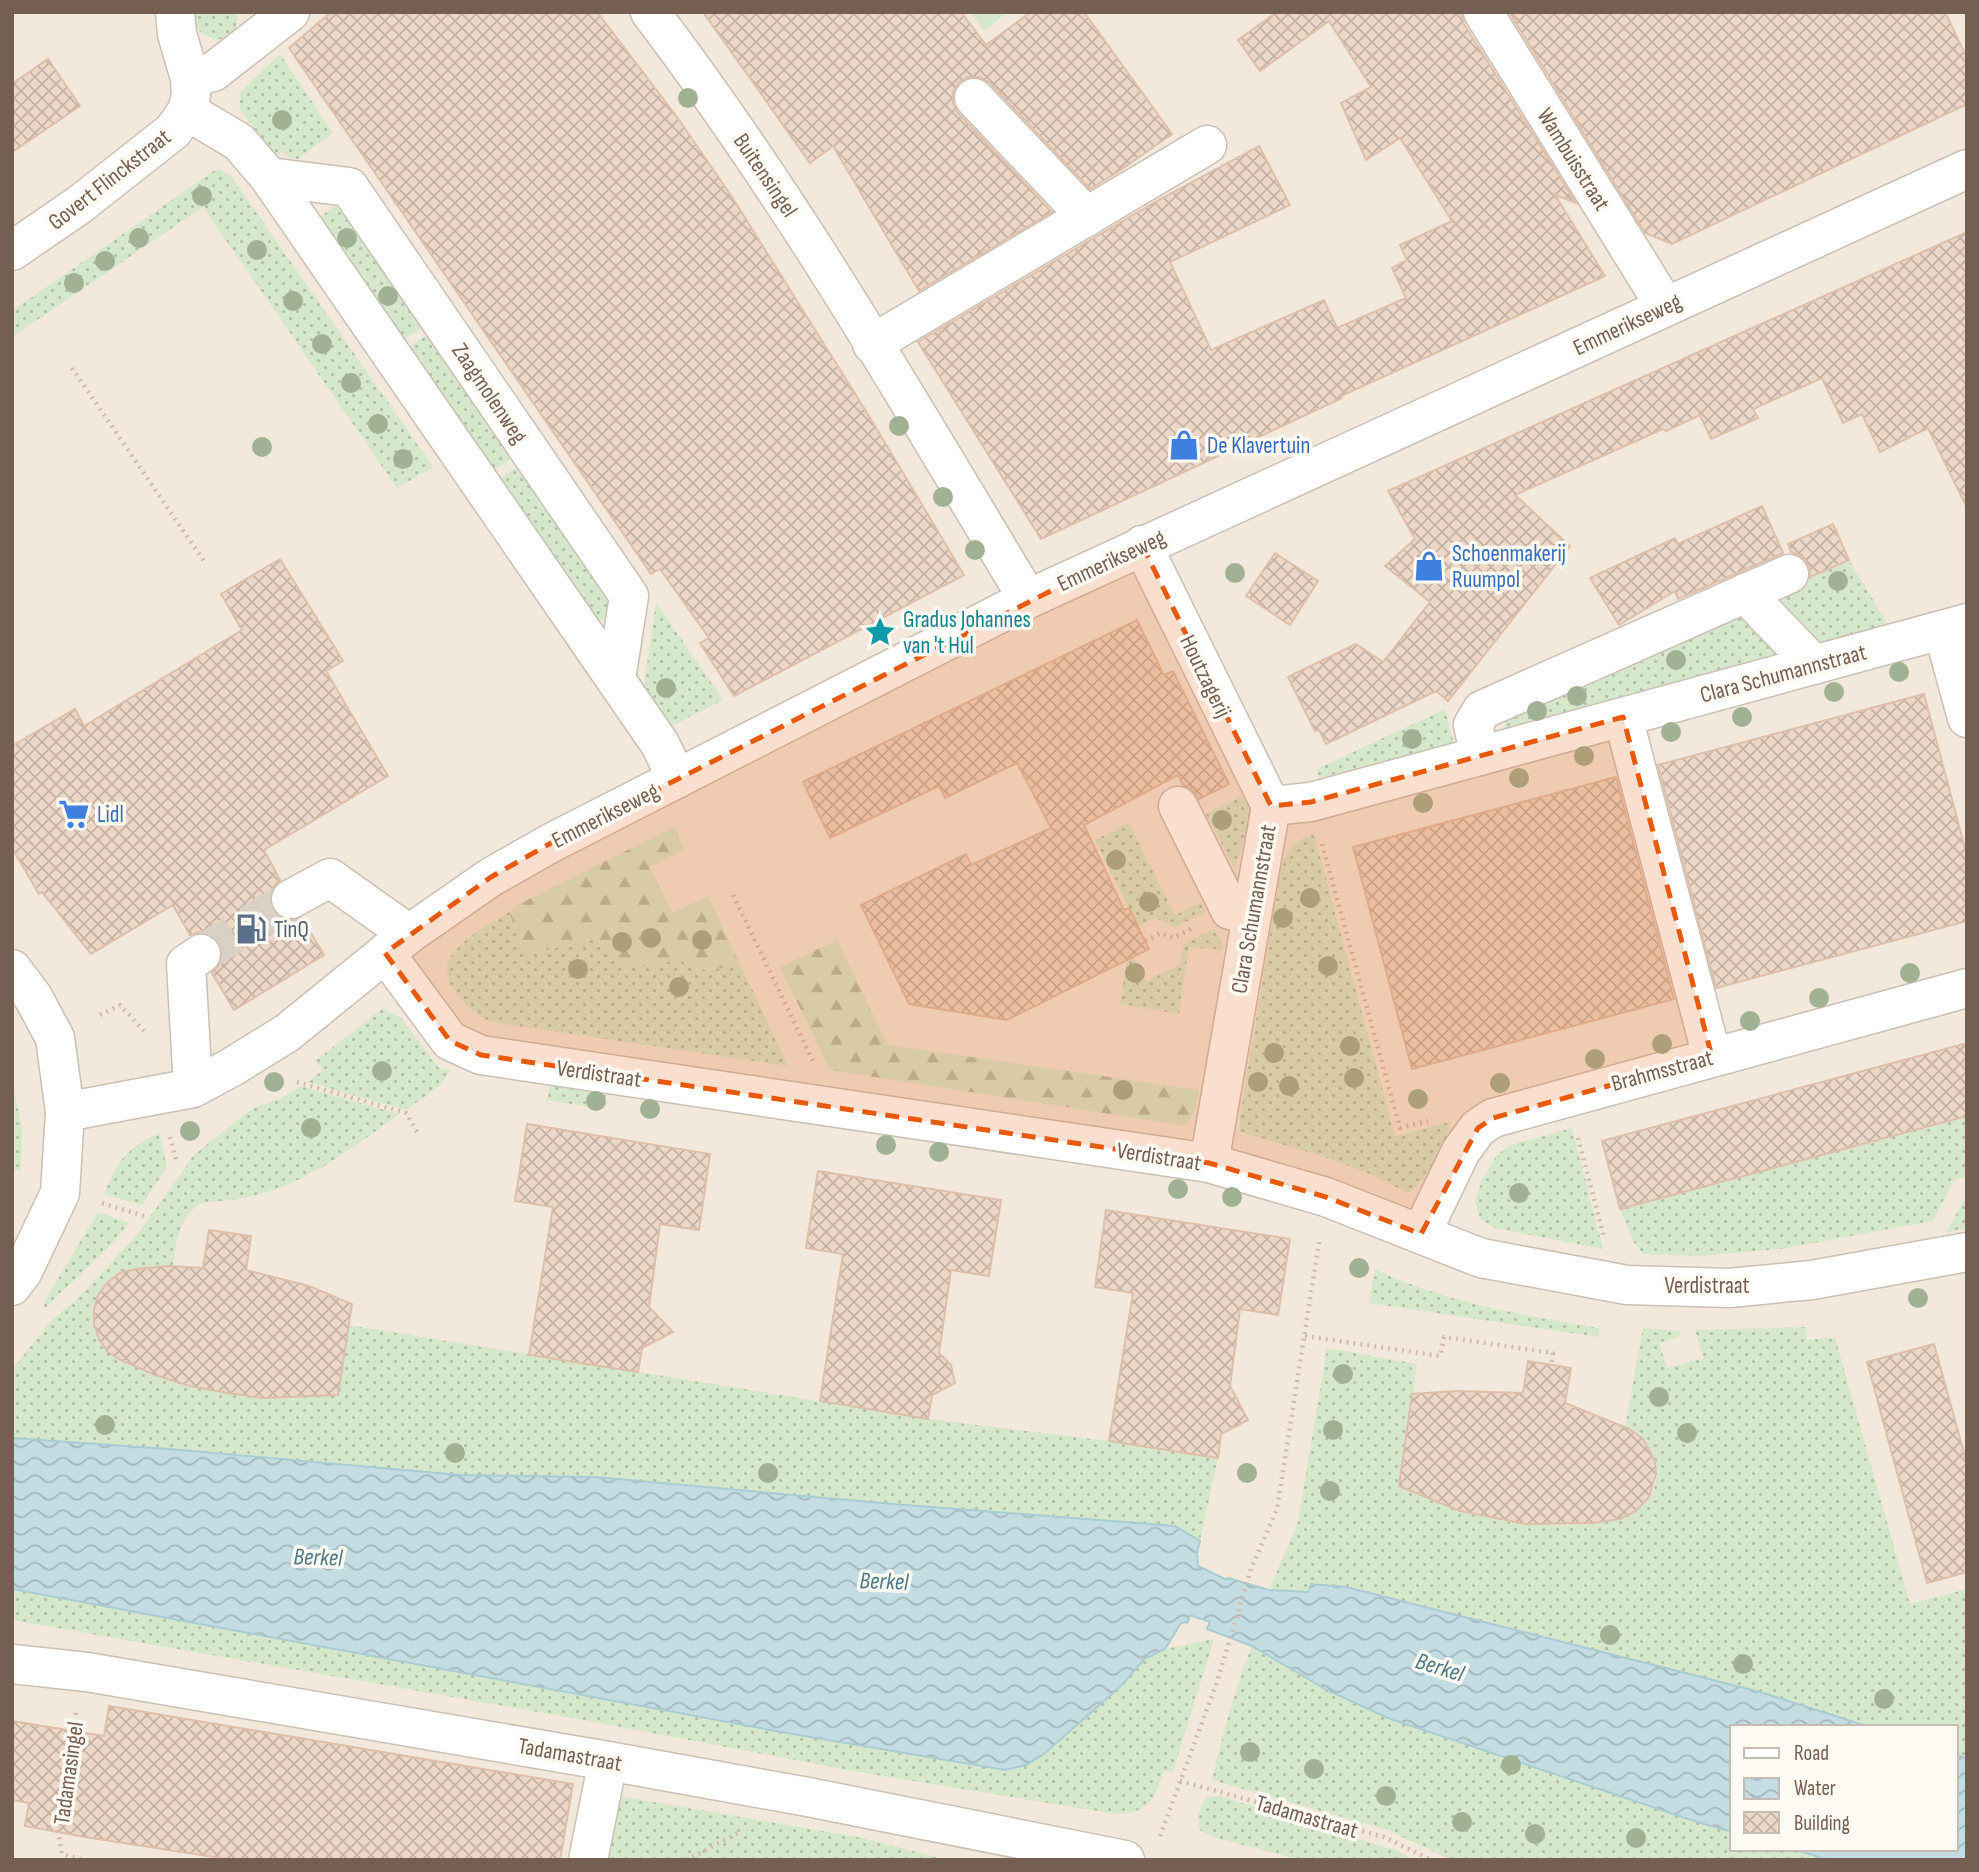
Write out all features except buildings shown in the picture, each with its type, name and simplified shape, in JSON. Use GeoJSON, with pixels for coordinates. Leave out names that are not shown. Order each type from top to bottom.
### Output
{"type":"FeatureCollection","features":[{"type":"Feature","properties":{"kind":"street"},"geometry":{"type":"LineString","coordinates":[[175,12],[189,94],[239,142],[269,177],[660,744],[677,779]]}},
{"type":"Feature","properties":{"kind":"street"},"geometry":{"type":"LineString","coordinates":[[189,94],[290,12]]}},
{"type":"Feature","properties":{"kind":"street","name":"Buitensingel"},"geometry":{"type":"LineString","coordinates":[[650,12],[705,85],[781,196],[1028,599]]}},
{"type":"Feature","properties":{"kind":"street","name":"Wambuisstraat"},"geometry":{"type":"LineString","coordinates":[[1483,12],[1665,306]]}},
{"type":"Feature","properties":{"kind":"street","name":"Govert Flinckstraat"},"geometry":{"type":"LineString","coordinates":[[12,251],[79,205],[173,131],[189,94]]}},
{"type":"Feature","properties":{"kind":"street"},"geometry":{"type":"LineString","coordinates":[[974,98],[1087,217]]}},
{"type":"Feature","properties":{"kind":"street"},"geometry":{"type":"LineString","coordinates":[[872,344],[1207,145]]}},
{"type":"Feature","properties":{"kind":"street","name":"Emmerikseweg"},"geometry":{"type":"LineString","coordinates":[[65,1112],[193,1088],[232,1068],[287,1033],[397,944],[491,877],[551,843],[1028,599],[1967,169]]}},
{"type":"Feature","properties":{"kind":"street","name":"Zaagmolenweg"},"geometry":{"type":"LineString","coordinates":[[269,177],[349,187],[629,596],[615,679]]}},
{"type":"Feature","properties":{"kind":"street","name":"Houtzagerij"},"geometry":{"type":"LineString","coordinates":[[1142,545],[1271,806]]}},
{"type":"Feature","properties":{"kind":"street"},"geometry":{"type":"LineString","coordinates":[[1480,756],[1473,724],[1482,710],[1789,573]]}},
{"type":"Feature","properties":{"kind":"street"},"geometry":{"type":"LineString","coordinates":[[1745,593],[1814,665]]}},
{"type":"Feature","properties":{"kind":"street","name":"Clara Schumannstraat"},"geometry":{"type":"LineString","coordinates":[[1209,1163],[1271,806],[1311,802],[1955,627],[1967,718]]}},
{"type":"Feature","properties":{"kind":"street"},"geometry":{"type":"LineString","coordinates":[[1623,717],[1712,1057]]}},
{"type":"Feature","properties":{"kind":"street"},"geometry":{"type":"LineString","coordinates":[[1178,806],[1230,910],[1252,914]]}},
{"type":"Feature","properties":{"kind":"street","name":"Verdistraat"},"geometry":{"type":"LineString","coordinates":[[291,900],[330,878],[397,944],[450,1041],[481,1055],[1209,1163],[1326,1196],[1481,1258],[1616,1283],[1729,1288],[1964,1262]]}},
{"type":"Feature","properties":{"kind":"street"},"geometry":{"type":"LineString","coordinates":[[193,1088],[186,964],[201,954]]}},
{"type":"Feature","properties":{"kind":"street"},"geometry":{"type":"LineString","coordinates":[[12,969],[33,997],[55,1038],[65,1112],[60,1193],[23,1270],[12,1286]]}},
{"type":"Feature","properties":{"kind":"street","name":"Brahmsstraat"},"geometry":{"type":"LineString","coordinates":[[1478,1128],[1493,1118],[1568,1096],[1967,988]]}},
{"type":"Feature","properties":{"kind":"street"},"geometry":{"type":"LineString","coordinates":[[1421,1234],[1461,1151],[1478,1128]]}},
{"type":"Feature","properties":{"kind":"street","name":"Tadamastraat"},"geometry":{"type":"LineString","coordinates":[[12,1664],[87,1672],[1140,1854]]}},
{"type":"Feature","properties":{"kind":"street"},"geometry":{"type":"LineString","coordinates":[[589,1860],[608,1761]]}},
{"type":"Feature","properties":{"kind":"path"},"geometry":{"type":"LineString","coordinates":[[72,368],[206,564]]}},
{"type":"Feature","properties":{"kind":"path"},"geometry":{"type":"LineString","coordinates":[[1311,802],[1400,1128],[1449,1115],[1478,1128]]}},
{"type":"Feature","properties":{"kind":"path"},"geometry":{"type":"LineString","coordinates":[[733,895],[836,1108]]}},
{"type":"Feature","properties":{"kind":"path"},"geometry":{"type":"LineString","coordinates":[[100,1015],[120,1005],[153,1040]]}},
{"type":"Feature","properties":{"kind":"path"},"geometry":{"type":"LineString","coordinates":[[297,1082],[406,1113],[417,1132]]}},
{"type":"Feature","properties":{"kind":"path"},"geometry":{"type":"LineString","coordinates":[[1568,1096],[1616,1283]]}},
{"type":"Feature","properties":{"kind":"path"},"geometry":{"type":"LineString","coordinates":[[168,1130],[177,1163]]}},
{"type":"Feature","properties":{"kind":"path"},"geometry":{"type":"LineString","coordinates":[[1140,1854],[1180,1781],[1217,1682],[1251,1569],[1277,1509],[1326,1196]]}},
{"type":"Feature","properties":{"kind":"path"},"geometry":{"type":"LineString","coordinates":[[101,1203],[144,1216]]}},
{"type":"Feature","properties":{"kind":"path"},"geometry":{"type":"LineString","coordinates":[[1305,1336],[1440,1356],[1444,1337],[1553,1353],[1551,1365]]}},
{"type":"Feature","properties":{"kind":"path","name":"Tadamasingel"},"geometry":{"type":"LineString","coordinates":[[83,1860],[62,1854],[57,1825],[77,1704],[87,1672]]}},
{"type":"Feature","properties":{"kind":"path","name":"Tadamastraat"},"geometry":{"type":"LineString","coordinates":[[1180,1781],[1384,1837],[1431,1860]]}},
{"type":"Feature","properties":{"kind":"highlighted area"},"geometry":{"type":"Polygon","coordinates":[[[1142,545],[1271,806],[1311,802],[1623,717],[1712,1057],[1493,1118],[1478,1128],[1421,1234],[1326,1197],[1209,1163],[481,1055],[450,1041],[385,953],[491,877],[551,843],[1142,545]]]}},
{"type":"Feature","properties":{"kind":"shaded area"},"geometry":{"type":"Polygon","coordinates":[[[12,12],[1967,12],[1967,1860],[12,1860],[12,12]]]}},
{"type":"Feature","properties":{"kind":"green space"},"geometry":{"type":"Polygon","coordinates":[[[195,12],[238,12],[235,33],[218,40],[202,34],[195,25],[195,12]]]}},
{"type":"Feature","properties":{"kind":"green space"},"geometry":{"type":"Polygon","coordinates":[[[970,12],[1007,12],[984,31],[970,12]]]}},
{"type":"Feature","properties":{"kind":"green space"},"geometry":{"type":"Polygon","coordinates":[[[280,54],[333,133],[298,159],[288,158],[282,151],[276,156],[240,110],[240,92],[280,54]]]}},
{"type":"Feature","properties":{"kind":"green space"},"geometry":{"type":"Polygon","coordinates":[[[219,169],[231,176],[433,467],[397,488],[203,207],[12,337],[12,311],[219,169]]]}},
{"type":"Feature","properties":{"kind":"green space"},"geometry":{"type":"Polygon","coordinates":[[[340,203],[424,326],[402,341],[318,218],[340,203]]]}},
{"type":"Feature","properties":{"kind":"green space"},"geometry":{"type":"Polygon","coordinates":[[[430,333],[515,456],[493,471],[408,348],[430,333]]]}},
{"type":"Feature","properties":{"kind":"green space"},"geometry":{"type":"Polygon","coordinates":[[[520,465],[619,609],[596,624],[497,480],[520,465]]]}},
{"type":"Feature","properties":{"kind":"green space"},"geometry":{"type":"Polygon","coordinates":[[[1849,560],[1888,625],[1821,644],[1774,593],[1849,560]]]}},
{"type":"Feature","properties":{"kind":"green space"},"geometry":{"type":"Polygon","coordinates":[[[656,602],[723,700],[670,727],[644,685],[656,602]]]}},
{"type":"Feature","properties":{"kind":"green space"},"geometry":{"type":"Polygon","coordinates":[[[1728,615],[1741,617],[1783,655],[1505,729],[1505,718],[1728,615]]]}},
{"type":"Feature","properties":{"kind":"green space"},"geometry":{"type":"Polygon","coordinates":[[[1445,709],[1454,744],[1319,778],[1319,768],[1445,709]]]}},
{"type":"Feature","properties":{"kind":"green space"},"geometry":{"type":"Polygon","coordinates":[[[1247,794],[1250,817],[1235,869],[1206,814],[1247,794]]]}},
{"type":"Feature","properties":{"kind":"green space"},"geometry":{"type":"Polygon","coordinates":[[[1129,823],[1175,915],[1201,902],[1206,912],[1175,927],[1155,918],[1138,926],[1095,840],[1129,823]]]}},
{"type":"Feature","properties":{"kind":"green space"},"geometry":{"type":"Polygon","coordinates":[[[674,827],[685,849],[649,867],[672,913],[708,896],[740,964],[708,970],[678,959],[656,965],[624,965],[593,939],[533,953],[522,948],[509,912],[521,903],[674,827]]]}},
{"type":"Feature","properties":{"kind":"green space"},"geometry":{"type":"Polygon","coordinates":[[[1314,834],[1395,1136],[1450,1122],[1445,1141],[1435,1161],[1423,1179],[1408,1193],[1347,1165],[1240,1132],[1240,1117],[1282,863],[1294,844],[1314,834]]]}},
{"type":"Feature","properties":{"kind":"green space"},"geometry":{"type":"Polygon","coordinates":[[[509,912],[522,948],[533,953],[593,939],[616,961],[627,966],[653,966],[678,959],[710,970],[740,964],[788,1066],[492,1022],[482,1017],[465,1004],[451,986],[447,966],[451,956],[468,938],[509,912]]]}},
{"type":"Feature","properties":{"kind":"green space"},"geometry":{"type":"Polygon","coordinates":[[[1214,929],[1223,946],[1222,950],[1189,947],[1179,1014],[1120,1004],[1127,960],[1134,957],[1146,981],[1180,965],[1184,944],[1214,929]]]}},
{"type":"Feature","properties":{"kind":"green space"},"geometry":{"type":"Polygon","coordinates":[[[837,940],[888,1045],[1199,1090],[1194,1111],[1186,1126],[830,1070],[780,967],[837,940]]]}},
{"type":"Feature","properties":{"kind":"green space"},"geometry":{"type":"Polygon","coordinates":[[[383,1008],[401,1018],[439,1068],[450,1070],[441,1085],[406,1110],[308,1082],[323,1070],[315,1061],[383,1008]]]}},
{"type":"Feature","properties":{"kind":"green space"},"geometry":{"type":"Polygon","coordinates":[[[12,1080],[22,1129],[21,1171],[12,1170],[12,1080]]]}},
{"type":"Feature","properties":{"kind":"green space"},"geometry":{"type":"Polygon","coordinates":[[[550,1085],[606,1095],[603,1109],[547,1100],[550,1085]]]}},
{"type":"Feature","properties":{"kind":"green space"},"geometry":{"type":"Polygon","coordinates":[[[300,1086],[399,1114],[334,1160],[300,1179],[259,1194],[200,1204],[187,1216],[183,1224],[177,1240],[173,1266],[133,1269],[109,1281],[101,1291],[94,1316],[101,1340],[109,1351],[120,1359],[170,1381],[226,1393],[282,1397],[337,1395],[349,1325],[928,1419],[1109,1441],[1218,1458],[1200,1541],[1175,1526],[595,1477],[460,1475],[12,1438],[12,1370],[29,1348],[53,1319],[77,1299],[137,1235],[194,1155],[253,1108],[282,1098],[300,1086]]]}},
{"type":"Feature","properties":{"kind":"green space"},"geometry":{"type":"Polygon","coordinates":[[[1967,1116],[1967,1177],[1954,1180],[1933,1221],[1781,1249],[1697,1256],[1643,1254],[1633,1241],[1620,1209],[1967,1116]]]}},
{"type":"Feature","properties":{"kind":"green space"},"geometry":{"type":"Polygon","coordinates":[[[1572,1128],[1603,1249],[1495,1228],[1480,1219],[1475,1200],[1482,1180],[1497,1155],[1510,1145],[1572,1128]]]}},
{"type":"Feature","properties":{"kind":"green space"},"geometry":{"type":"Polygon","coordinates":[[[159,1133],[167,1167],[142,1205],[104,1194],[124,1157],[138,1144],[159,1133]]]}},
{"type":"Feature","properties":{"kind":"green space"},"geometry":{"type":"Polygon","coordinates":[[[1967,1194],[1967,1228],[1946,1233],[1967,1194]]]}},
{"type":"Feature","properties":{"kind":"green space"},"geometry":{"type":"Polygon","coordinates":[[[98,1212],[129,1223],[107,1249],[45,1308],[43,1304],[98,1212]]]}},
{"type":"Feature","properties":{"kind":"green space"},"geometry":{"type":"Polygon","coordinates":[[[1375,1269],[1429,1291],[1457,1299],[1513,1313],[1599,1328],[1598,1337],[1369,1303],[1375,1269]]]}},
{"type":"Feature","properties":{"kind":"green space"},"geometry":{"type":"Polygon","coordinates":[[[1806,1327],[1807,1340],[1835,1337],[1910,1604],[1967,1589],[1967,1758],[1958,1756],[1958,1725],[1864,1725],[1760,1692],[1346,1587],[1311,1584],[1309,1592],[1269,1590],[1298,1522],[1327,1348],[1417,1364],[1400,1486],[1449,1507],[1480,1516],[1527,1524],[1587,1524],[1615,1519],[1638,1509],[1652,1492],[1656,1468],[1653,1455],[1642,1439],[1625,1427],[1643,1328],[1679,1331],[1681,1336],[1659,1343],[1667,1368],[1704,1358],[1695,1330],[1806,1327]]]}},
{"type":"Feature","properties":{"kind":"green space"},"geometry":{"type":"Polygon","coordinates":[[[12,1589],[781,1732],[1005,1770],[1122,1685],[1144,1659],[1165,1649],[1214,1639],[1173,1772],[1164,1770],[1157,1789],[1143,1807],[1136,1811],[1116,1814],[858,1772],[584,1720],[12,1620],[12,1589]]]}},
{"type":"Feature","properties":{"kind":"green space"},"geometry":{"type":"Polygon","coordinates":[[[1252,1646],[1327,1690],[1388,1718],[1730,1831],[1730,1851],[1800,1851],[1829,1860],[1451,1860],[1388,1830],[1212,1780],[1234,1695],[1252,1646]]]}},
{"type":"Feature","properties":{"kind":"green space"},"geometry":{"type":"Polygon","coordinates":[[[619,1796],[863,1838],[948,1860],[609,1860],[619,1796]]]}},
{"type":"Feature","properties":{"kind":"green space"},"geometry":{"type":"Polygon","coordinates":[[[1219,1796],[1398,1851],[1414,1860],[1301,1860],[1212,1837],[1200,1830],[1199,1813],[1207,1798],[1219,1796]]]}},
{"type":"Feature","properties":{"kind":"water","name":"Berkel"},"geometry":{"type":"Polygon","coordinates":[[[12,1438],[460,1475],[595,1477],[1175,1526],[1200,1541],[1198,1566],[1227,1580],[1228,1578],[1269,1590],[1308,1592],[1311,1584],[1346,1587],[1760,1692],[1864,1725],[1730,1725],[1730,1831],[1388,1718],[1327,1690],[1252,1646],[1207,1629],[1210,1622],[1190,1615],[1188,1622],[1181,1623],[1165,1649],[1144,1659],[1122,1685],[1044,1754],[1026,1765],[1005,1770],[781,1732],[12,1589],[12,1438]]]}},
{"type":"Feature","properties":{"kind":"water"},"geometry":{"type":"Polygon","coordinates":[[[1958,1756],[1967,1758],[1967,1860],[1829,1860],[1800,1851],[1958,1851],[1958,1756]]]}},
{"type":"Feature","properties":{"kind":"tunnel"},"geometry":{"type":"LineString","coordinates":[[201,954],[291,899]]}},
{"type":"Feature","properties":{"kind":"place","name":"De Klavertuin"},"geometry":{"type":"Point","coordinates":[1184,445]}},
{"type":"Feature","properties":{"kind":"place","name":"Schoenmakerij Ruumpol"},"geometry":{"type":"Point","coordinates":[1429,566]}},
{"type":"Feature","properties":{"kind":"place","name":"Gradus Johannes van 't Hul"},"geometry":{"type":"Point","coordinates":[880,632]}},
{"type":"Feature","properties":{"kind":"place","name":"Lidl"},"geometry":{"type":"Point","coordinates":[74,814]}},
{"type":"Feature","properties":{"kind":"place","name":"TinQ"},"geometry":{"type":"Point","coordinates":[251,929]}}]}
